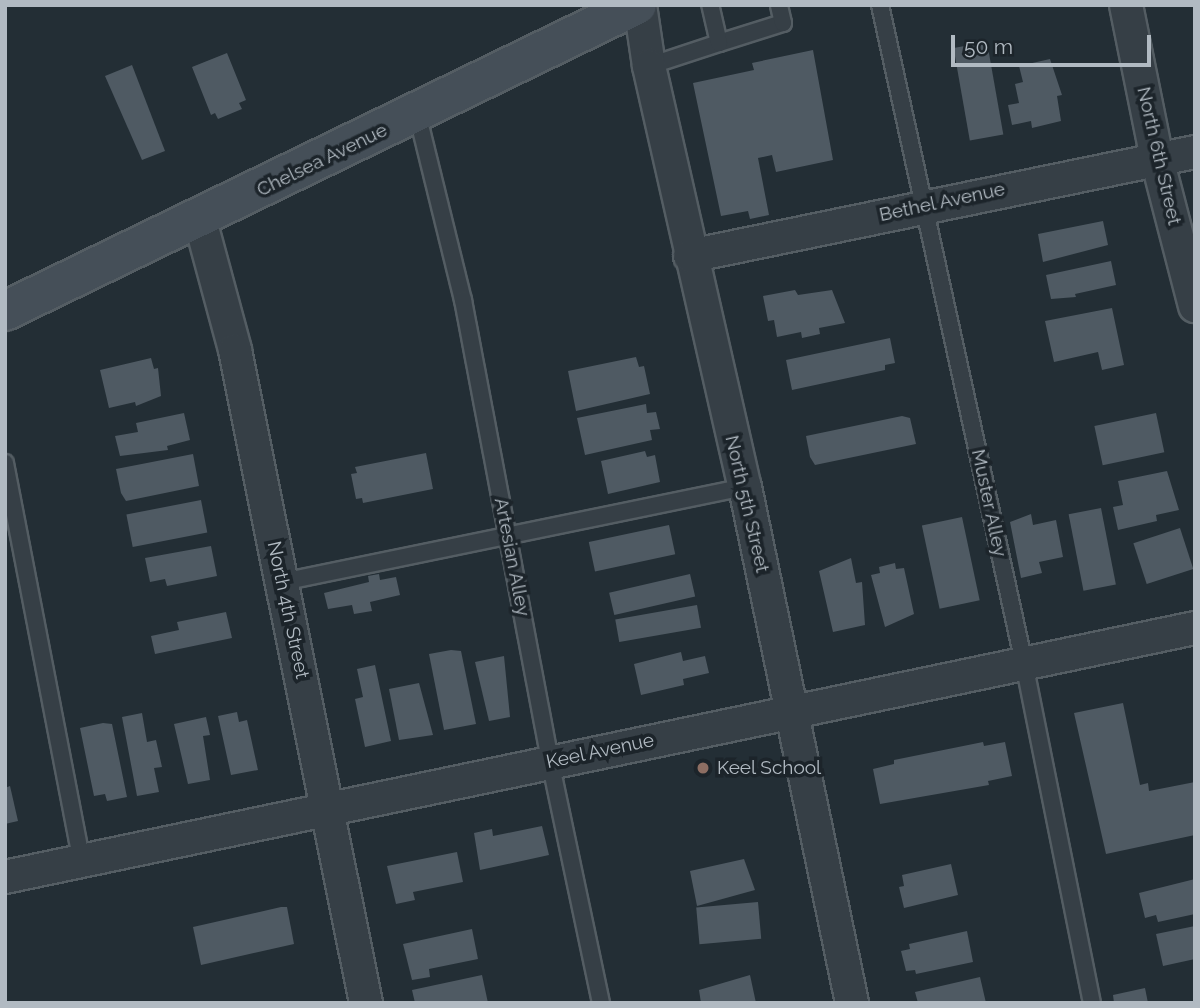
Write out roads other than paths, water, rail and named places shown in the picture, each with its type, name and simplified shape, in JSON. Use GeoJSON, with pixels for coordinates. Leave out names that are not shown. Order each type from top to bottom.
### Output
{"type":"FeatureCollection","features":[{"type":"Feature","properties":{"kind":"main road","name":"Chelsea Avenue"},"geometry":{"type":"LineString","coordinates":[[5,311],[639,5]]}},
{"type":"Feature","properties":{"kind":"street","name":"North 5th Street"},"geometry":{"type":"LineString","coordinates":[[639,5],[649,66],[690,256],[745,487],[852,1003]]}},
{"type":"Feature","properties":{"kind":"street","name":"North 6th Street"},"geometry":{"type":"LineString","coordinates":[[1126,5],[1157,159],[1195,306]]}},
{"type":"Feature","properties":{"kind":"street","name":"Bethel Avenue"},"geometry":{"type":"LineString","coordinates":[[690,256],[923,205],[1195,152]]}},
{"type":"Feature","properties":{"kind":"street","name":"North 4th Street"},"geometry":{"type":"LineString","coordinates":[[200,219],[235,350],[330,809],[366,1003]]}},
{"type":"Feature","properties":{"kind":"street","name":"Keel Avenue"},"geometry":{"type":"LineString","coordinates":[[5,877],[1195,628]]}},
{"type":"Feature","properties":{"kind":"lane"},"geometry":{"type":"LineString","coordinates":[[710,5],[719,43]]}},
{"type":"Feature","properties":{"kind":"lane"},"geometry":{"type":"LineString","coordinates":[[649,66],[783,23],[779,5]]}},
{"type":"Feature","properties":{"kind":"lane","name":"Muster Alley"},"geometry":{"type":"LineString","coordinates":[[880,5],[1024,663],[1092,1003]]}},
{"type":"Feature","properties":{"kind":"lane","name":"Artesian Alley"},"geometry":{"type":"LineString","coordinates":[[417,113],[463,300],[550,761],[601,1003]]}},
{"type":"Feature","properties":{"kind":"lane"},"geometry":{"type":"LineString","coordinates":[[5,463],[82,861]]}},
{"type":"Feature","properties":{"kind":"lane"},"geometry":{"type":"LineString","coordinates":[[282,582],[745,487]]}},
{"type":"Feature","properties":{"kind":"place","name":"Keel School"},"geometry":{"type":"Point","coordinates":[703,768]}}]}
